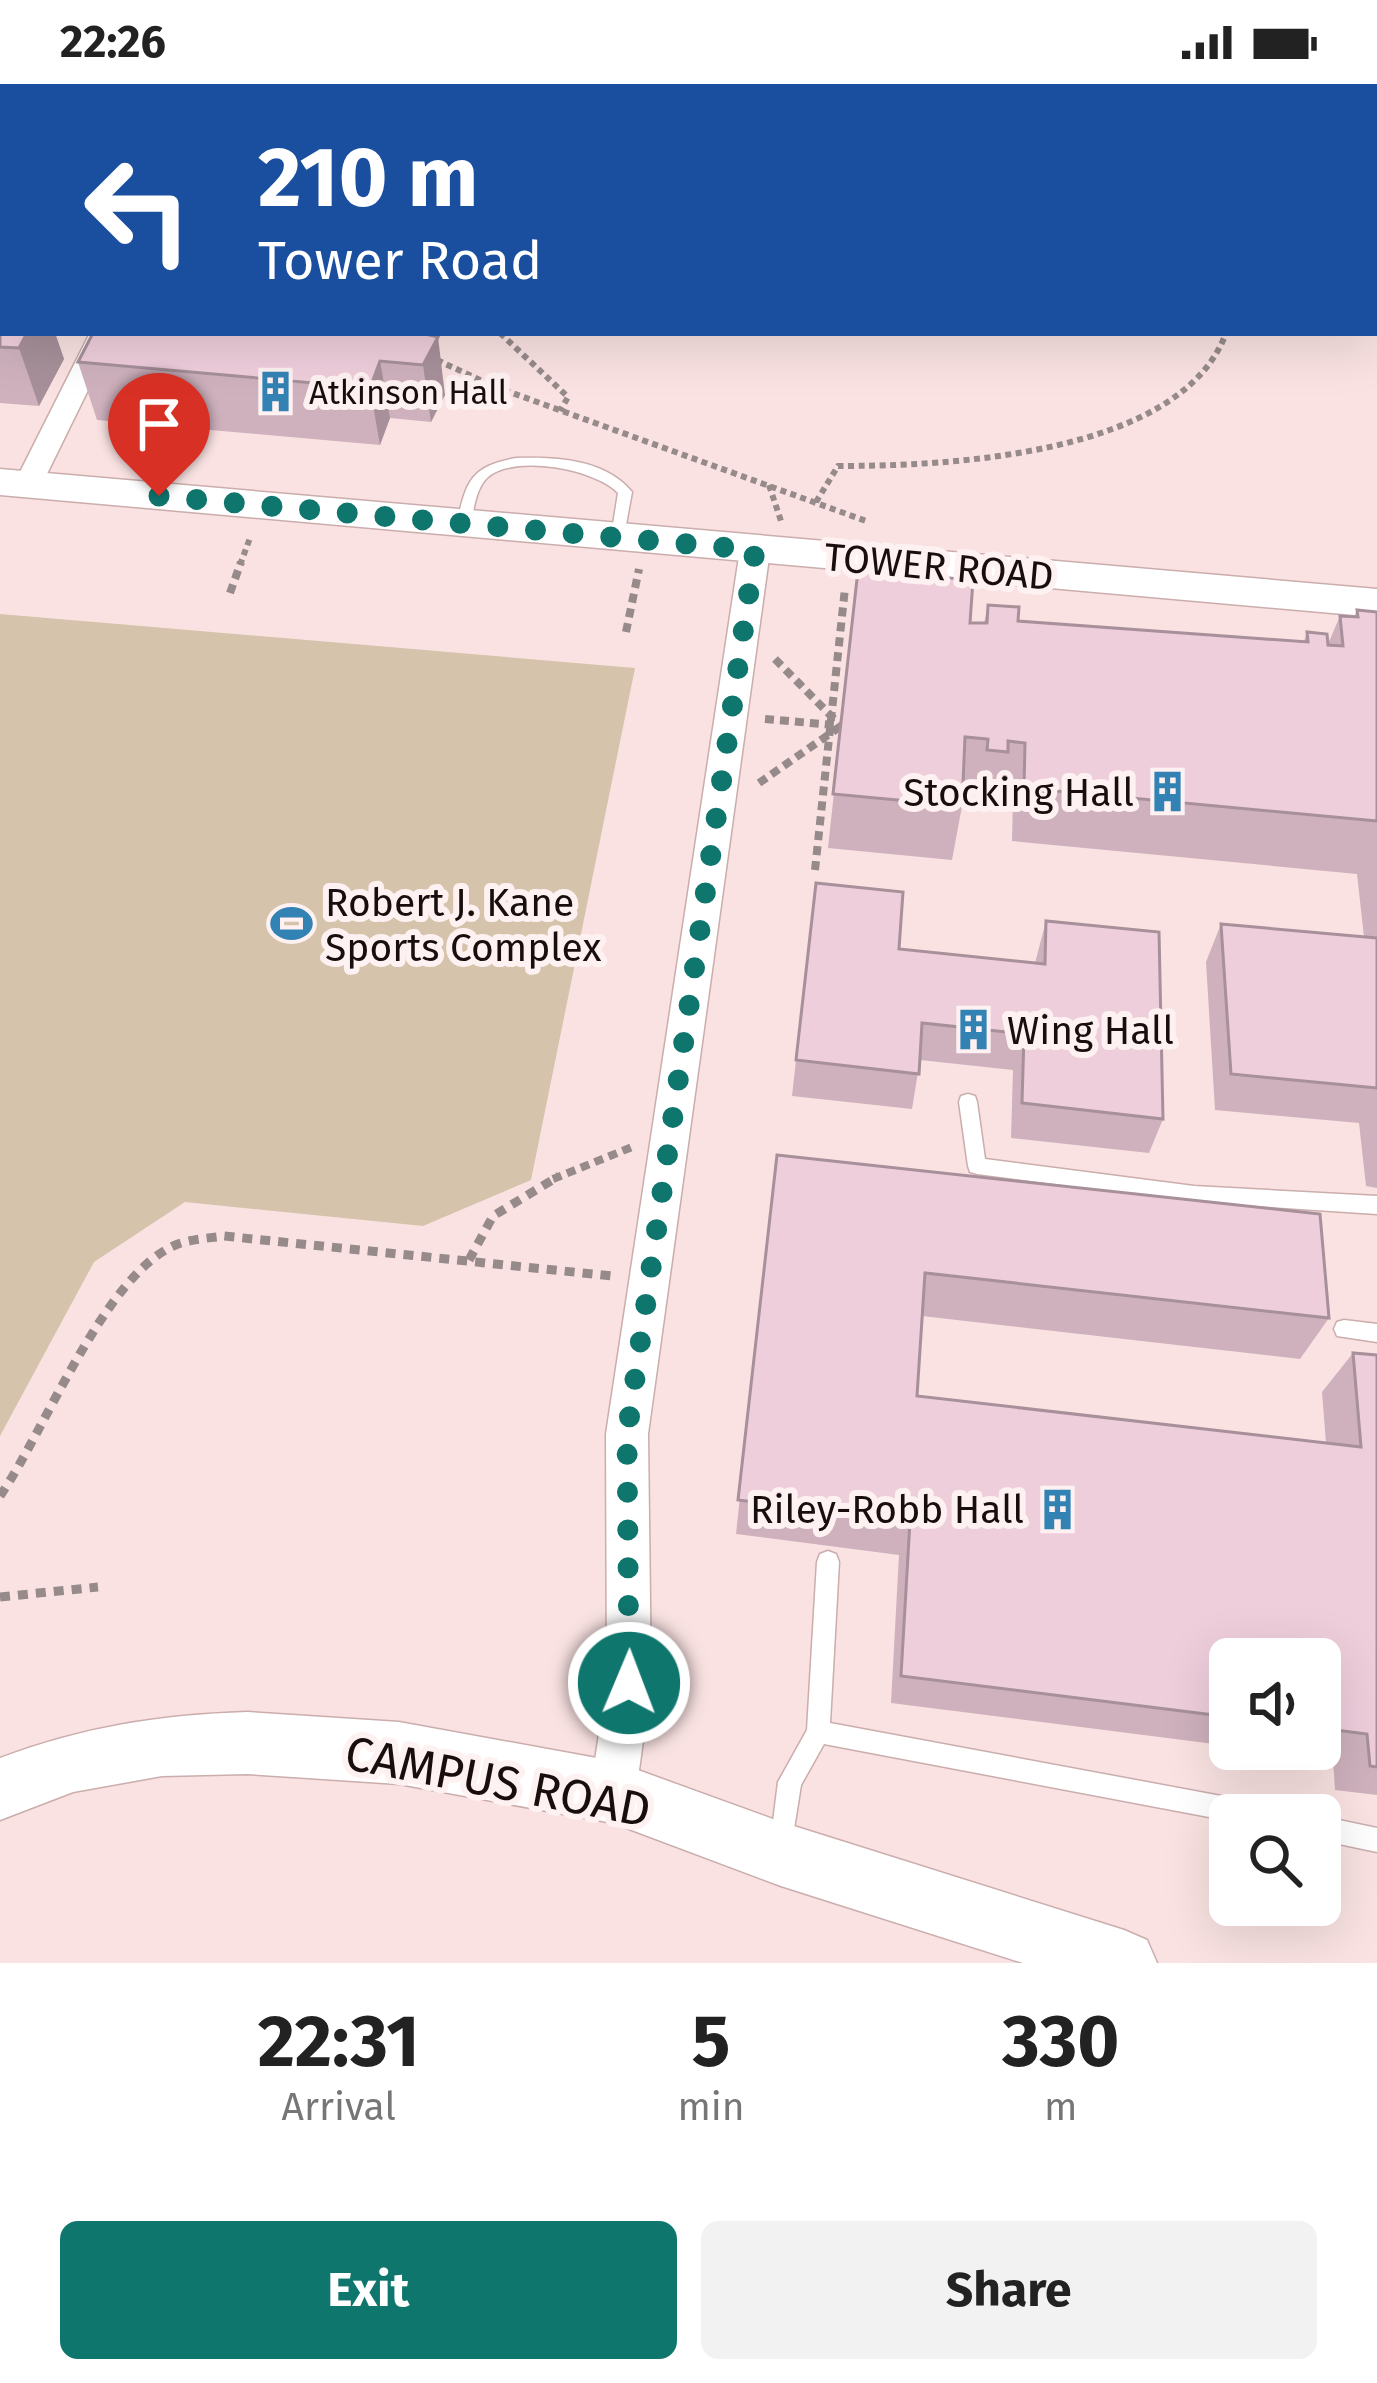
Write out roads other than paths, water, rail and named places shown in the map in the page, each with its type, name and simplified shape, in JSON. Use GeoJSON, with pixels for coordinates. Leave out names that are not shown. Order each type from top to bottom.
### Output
{"type":"FeatureCollection","features":[{"type":"Feature","properties":{"kind":"street"},"geometry":{"type":"LineString","coordinates":[[14,483],[101,336]]}},
{"type":"Feature","properties":{"kind":"street","name":"TOWER ROAD"},"geometry":{"type":"LineString","coordinates":[[14,483],[464,524],[629,552],[767,542],[1377,603]]}},
{"type":"Feature","properties":{"kind":"street"},"geometry":{"type":"LineString","coordinates":[[613,1792],[630,1661],[627,1434],[670,1131],[767,542]]}},
{"type":"Feature","properties":{"kind":"street","name":"CAMPUS ROAD"},"geometry":{"type":"LineString","coordinates":[[0,1789],[73,1761],[128,1748],[247,1743],[399,1753],[613,1792],[781,1854],[1124,1963]]}},
{"type":"Feature","properties":{"kind":"lane"},"geometry":{"type":"LineString","coordinates":[[464,524],[476,482],[496,466],[592,469],[617,478],[625,491],[629,552]]}},
{"type":"Feature","properties":{"kind":"lane"},"geometry":{"type":"LineString","coordinates":[[968,1102],[977,1166],[1194,1194],[1377,1205]]}},
{"type":"Feature","properties":{"kind":"lane"},"geometry":{"type":"LineString","coordinates":[[1344,1329],[1377,1333]]}},
{"type":"Feature","properties":{"kind":"lane"},"geometry":{"type":"LineString","coordinates":[[781,1854],[790,1782],[818,1732],[827,1562]]}},
{"type":"Feature","properties":{"kind":"lane"},"geometry":{"type":"LineString","coordinates":[[818,1732],[1209,1806]]}},
{"type":"Feature","properties":{"kind":"lane"},"geometry":{"type":"LineString","coordinates":[[1341,1832],[1377,1840]]}},
{"type":"Feature","properties":{"kind":"place","name":"Atkinson Hall"},"geometry":{"type":"Point","coordinates":[275,392]}},
{"type":"Feature","properties":{"kind":"place","name":"Stocking Hall"},"geometry":{"type":"Point","coordinates":[1168,792]}},
{"type":"Feature","properties":{"kind":"place","name":"Robert J. Kane Sports Complex"},"geometry":{"type":"Point","coordinates":[291,924]}},
{"type":"Feature","properties":{"kind":"place","name":"Wing Hall"},"geometry":{"type":"Point","coordinates":[973,1030]}},
{"type":"Feature","properties":{"kind":"place","name":"Riley-Robb Hall"},"geometry":{"type":"Point","coordinates":[1058,1509]}}]}
